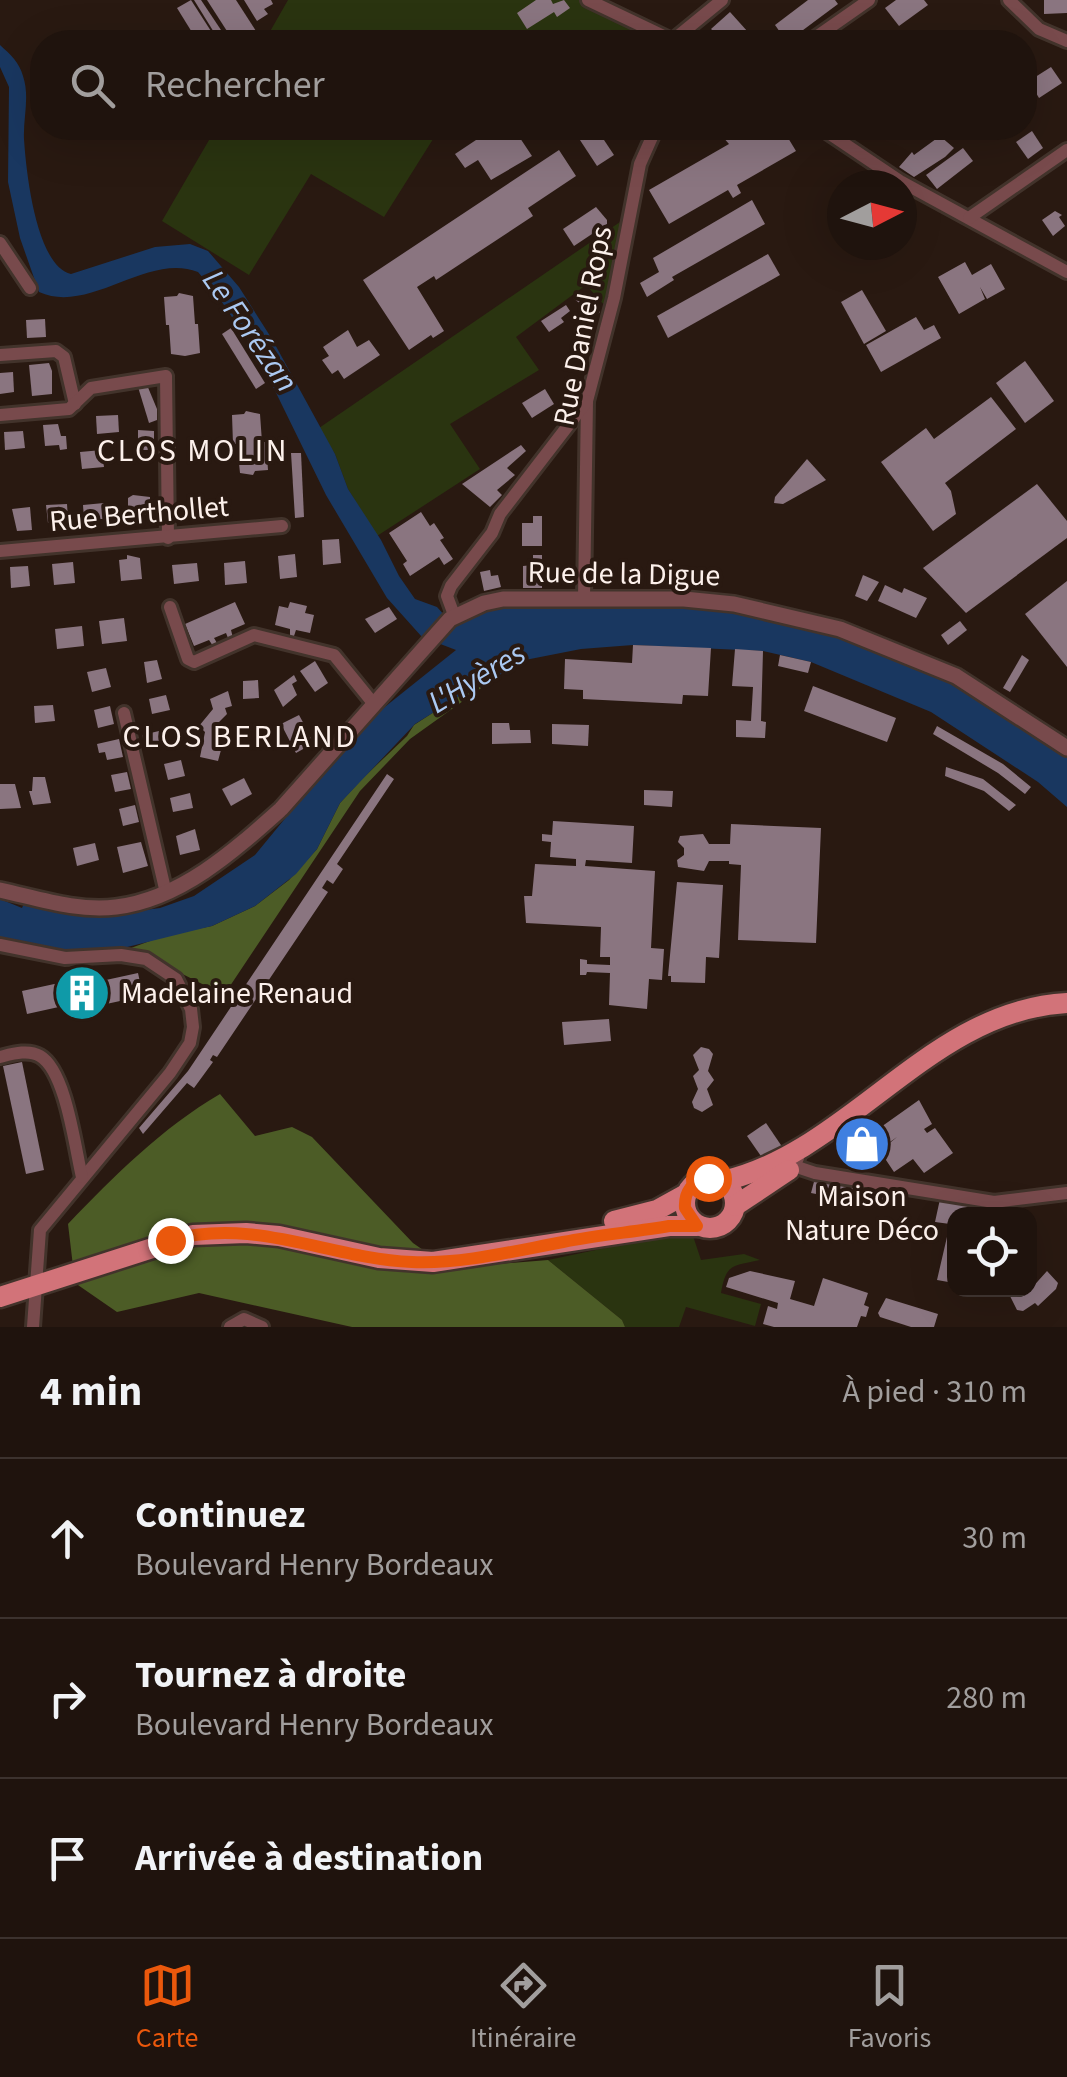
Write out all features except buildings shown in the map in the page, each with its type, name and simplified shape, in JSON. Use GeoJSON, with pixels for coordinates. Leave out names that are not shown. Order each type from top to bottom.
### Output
{"type":"FeatureCollection","features":[{"type":"Feature","properties":{"kind":"main road"},"geometry":{"type":"LineString","coordinates":[[0,1297],[119,1247],[191,1227],[244,1223],[391,1246],[476,1246],[638,1216],[686,1194],[701,1179],[722,1181],[754,1173],[796,1152],[931,1055],[990,1024],[1034,1008],[1067,1003]]}},
{"type":"Feature","properties":{"kind":"main road"},"geometry":{"type":"LineString","coordinates":[[735,1206],[964,1049],[1018,1026],[1067,1016]]}},
{"type":"Feature","properties":{"kind":"main road"},"geometry":{"type":"LineString","coordinates":[[0,1284],[35,1280],[193,1234],[279,1236],[379,1258],[432,1262],[669,1226],[718,1228],[730,1219],[735,1206],[732,1192],[722,1181]]}},
{"type":"Feature","properties":{"kind":"main road"},"geometry":{"type":"LineString","coordinates":[[686,1194],[685,1208],[697,1226]]}},
{"type":"Feature","properties":{"kind":"street"},"geometry":{"type":"LineString","coordinates":[[588,0],[649,30]]}},
{"type":"Feature","properties":{"kind":"street"},"geometry":{"type":"LineString","coordinates":[[688,30],[722,0]]}},
{"type":"Feature","properties":{"kind":"street"},"geometry":{"type":"LineString","coordinates":[[826,30],[869,0]]}},
{"type":"Feature","properties":{"kind":"street"},"geometry":{"type":"LineString","coordinates":[[1009,0],[1039,29],[1067,41]]}},
{"type":"Feature","properties":{"kind":"street","name":"Rue Daniel Rops"},"geometry":{"type":"LineString","coordinates":[[584,600],[587,401],[614,298],[640,164],[651,140]]}},
{"type":"Feature","properties":{"kind":"street"},"geometry":{"type":"LineString","coordinates":[[839,140],[900,181],[1067,272]]}},
{"type":"Feature","properties":{"kind":"street"},"geometry":{"type":"LineString","coordinates":[[969,218],[1067,150]]}},
{"type":"Feature","properties":{"kind":"street"},"geometry":{"type":"LineString","coordinates":[[0,243],[30,288]]}},
{"type":"Feature","properties":{"kind":"street"},"geometry":{"type":"LineString","coordinates":[[0,355],[56,350],[64,357],[75,404]]}},
{"type":"Feature","properties":{"kind":"street"},"geometry":{"type":"LineString","coordinates":[[0,415],[69,409],[91,388],[166,376],[168,538]]}},
{"type":"Feature","properties":{"kind":"street"},"geometry":{"type":"LineString","coordinates":[[0,890],[74,905],[104,907],[142,901],[166,893],[211,866],[281,808],[452,617],[447,596],[451,586],[492,533],[500,514],[587,401]]}},
{"type":"Feature","properties":{"kind":"street","name":"Rue Berthollet"},"geometry":{"type":"LineString","coordinates":[[0,552],[282,526]]}},
{"type":"Feature","properties":{"kind":"street","name":"Rue de la Digue"},"geometry":{"type":"LineString","coordinates":[[452,617],[503,599],[684,598],[729,603],[840,629],[956,676],[1067,748]]}},
{"type":"Feature","properties":{"kind":"street"},"geometry":{"type":"LineString","coordinates":[[170,608],[188,659],[194,662],[254,635],[334,654],[372,703]]}},
{"type":"Feature","properties":{"kind":"street"},"geometry":{"type":"LineString","coordinates":[[124,713],[166,893]]}},
{"type":"Feature","properties":{"kind":"street"},"geometry":{"type":"LineString","coordinates":[[0,945],[65,958],[146,958],[176,979],[192,1009],[193,1027],[182,1057],[40,1230],[32,1327]]}},
{"type":"Feature","properties":{"kind":"street"},"geometry":{"type":"LineString","coordinates":[[0,1057],[22,1052],[40,1056],[58,1077],[82,1177]]}},
{"type":"Feature","properties":{"kind":"street"},"geometry":{"type":"LineString","coordinates":[[931,1055],[899,1086],[794,1160],[794,1166],[814,1173],[994,1202],[1067,1193]]}},
{"type":"Feature","properties":{"kind":"street"},"geometry":{"type":"LineString","coordinates":[[230,1327],[244,1318],[262,1327]]}},
{"type":"Feature","properties":{"kind":"green space"},"geometry":{"type":"Polygon","coordinates":[[[288,0],[594,0],[654,30],[271,30],[288,0]]]}},
{"type":"Feature","properties":{"kind":"green space"},"geometry":{"type":"Polygon","coordinates":[[[209,140],[432,140],[384,217],[311,174],[249,275],[162,221],[209,140]]]}},
{"type":"Feature","properties":{"kind":"green space"},"geometry":{"type":"Polygon","coordinates":[[[620,222],[607,308],[586,285],[516,337],[539,370],[450,424],[480,469],[377,536],[348,489],[335,454],[319,428],[620,222]]]}},
{"type":"Feature","properties":{"kind":"green space"},"geometry":{"type":"Polygon","coordinates":[[[474,686],[484,686],[410,739],[360,791],[224,995],[131,948],[166,935],[212,926],[255,906],[289,880],[317,849],[340,803],[414,725],[474,686]]]}},
{"type":"Feature","properties":{"kind":"green space"},"geometry":{"type":"Polygon","coordinates":[[[220,1094],[255,1136],[292,1127],[312,1137],[413,1243],[449,1268],[548,1260],[622,1320],[625,1327],[352,1327],[199,1293],[117,1312],[75,1283],[68,1224],[159,1137],[220,1094]]]}},
{"type":"Feature","properties":{"kind":"green space"},"geometry":{"type":"Polygon","coordinates":[[[691,1230],[701,1260],[744,1254],[760,1260],[728,1271],[721,1293],[761,1304],[755,1326],[686,1307],[679,1327],[625,1327],[622,1320],[548,1260],[691,1230]]]}},
{"type":"Feature","properties":{"kind":"water"},"geometry":{"type":"Polygon","coordinates":[[[0,45],[17,63],[25,84],[24,139],[31,194],[49,254],[71,274],[155,247],[190,244],[208,251],[239,287],[272,339],[335,454],[348,489],[415,599],[437,607],[454,626],[505,608],[671,606],[735,611],[840,636],[943,676],[1067,754],[1067,807],[1038,782],[931,712],[811,662],[763,651],[633,645],[581,649],[520,661],[415,724],[340,803],[317,849],[296,874],[255,906],[212,926],[95,955],[15,945],[0,938],[0,899],[22,908],[25,901],[114,914],[160,908],[194,896],[255,855],[361,726],[456,650],[422,637],[387,598],[326,495],[259,358],[198,272],[179,268],[159,270],[78,296],[58,297],[39,292],[20,238],[8,182],[9,87],[0,67],[0,45]]]}},
{"type":"Feature","properties":{"kind":"place","name":"Madelaine Renaud"},"geometry":{"type":"Point","coordinates":[82,993]}},
{"type":"Feature","properties":{"kind":"place","name":"Maison Nature Déco"},"geometry":{"type":"Point","coordinates":[862,1144]}},
{"type":"Feature","properties":{"kind":"district","name":"CLOS MOLIN"},"geometry":{"type":"Point","coordinates":[193,451]}},
{"type":"Feature","properties":{"kind":"district","name":"CLOS BERLAND"},"geometry":{"type":"Point","coordinates":[240,737]}},
{"type":"Feature","properties":{"kind":"route"},"geometry":{"type":"LineString","coordinates":[[170,1240],[193,1234],[246,1233],[410,1262],[462,1260],[669,1226],[697,1226],[687,1215],[684,1201],[695,1182],[708,1178]]}},
{"type":"Feature","properties":{"kind":"water label","name":"Le Forézan"},"geometry":{"type":"Point","coordinates":[250,331]}},
{"type":"Feature","properties":{"kind":"water label","name":"L'Hyères"},"geometry":{"type":"Point","coordinates":[477,678]}}]}
